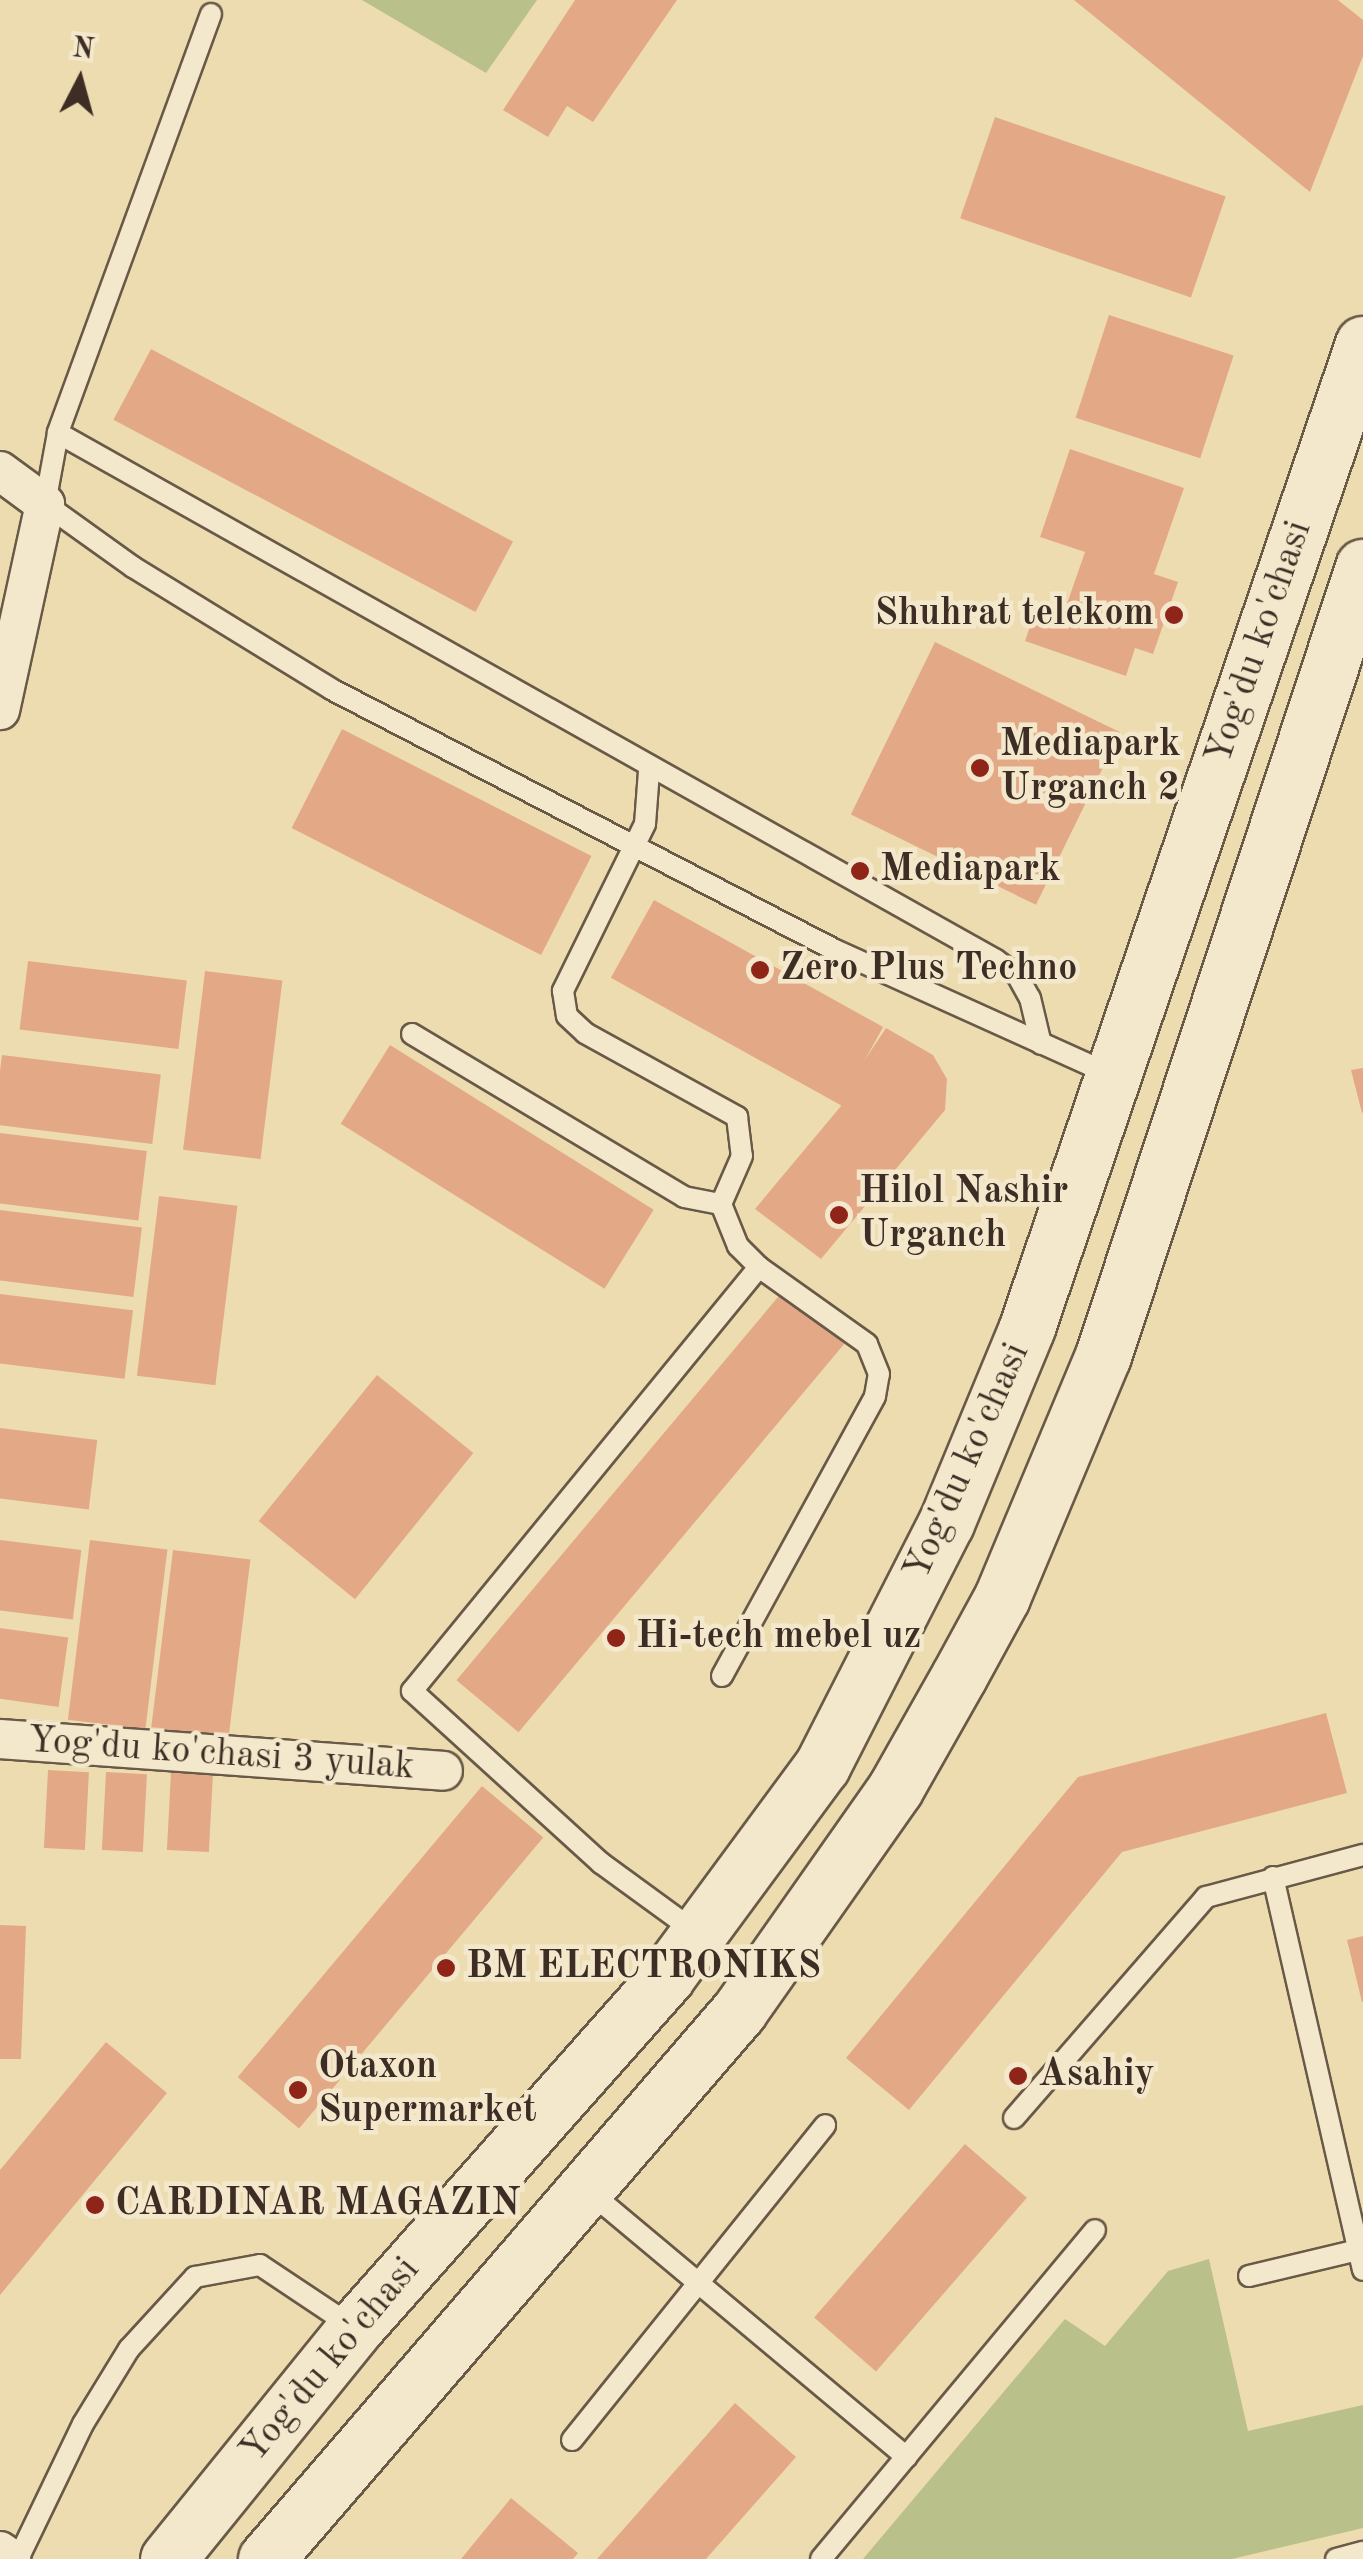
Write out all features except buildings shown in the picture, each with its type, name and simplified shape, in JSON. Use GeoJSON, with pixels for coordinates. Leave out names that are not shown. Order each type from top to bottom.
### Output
{"type":"FeatureCollection","features":[{"type":"Feature","properties":{"kind":"main road","name":"Yog'du ko'chasi"},"geometry":{"type":"LineString","coordinates":[[168,2559],[355,2328],[698,1934],[822,1766],[946,1523],[1027,1328],[1363,344]]}},
{"type":"Feature","properties":{"kind":"main road","name":"Yog'du ko'chasi"},"geometry":{"type":"LineString","coordinates":[[266,2559],[739,2011],[895,1789],[1002,1597],[1103,1356],[1282,796],[1363,567]]}},
{"type":"Feature","properties":{"kind":"street"},"geometry":{"type":"LineString","coordinates":[[0,471],[45,504],[5,658],[0,710]]}},
{"type":"Feature","properties":{"kind":"street","name":"Yog'du ko'chasi 3 yulak"},"geometry":{"type":"LineString","coordinates":[[0,1738],[443,1771]]}},
{"type":"Feature","properties":{"kind":"street"},"geometry":{"type":"LineString","coordinates":[[0,2550],[14,2559]]}},
{"type":"Feature","properties":{"kind":"lane"},"geometry":{"type":"LineString","coordinates":[[211,14],[58,433],[45,504],[133,567],[331,689],[630,847],[1111,1075]]}},
{"type":"Feature","properties":{"kind":"lane"},"geometry":{"type":"LineString","coordinates":[[58,433],[649,771],[996,960],[1018,976],[1030,998],[1041,1044]]}},
{"type":"Feature","properties":{"kind":"lane"},"geometry":{"type":"LineString","coordinates":[[649,771],[652,799],[563,991],[567,1016],[585,1033],[737,1117],[742,1156],[721,1204],[738,1246],[759,1267],[868,1344],[880,1374],[874,1396],[722,1676]]}},
{"type":"Feature","properties":{"kind":"lane"},"geometry":{"type":"LineString","coordinates":[[412,1034],[684,1197],[721,1204]]}},
{"type":"Feature","properties":{"kind":"lane"},"geometry":{"type":"LineString","coordinates":[[698,1934],[602,1863],[412,1691],[759,1267]]}},
{"type":"Feature","properties":{"kind":"lane"},"geometry":{"type":"LineString","coordinates":[[1014,2118],[1206,1898],[1363,1855]]}},
{"type":"Feature","properties":{"kind":"lane"},"geometry":{"type":"LineString","coordinates":[[1249,2276],[1361,2260],[1273,1877]]}},
{"type":"Feature","properties":{"kind":"lane"},"geometry":{"type":"LineString","coordinates":[[572,2440],[824,2125]]}},
{"type":"Feature","properties":{"kind":"lane"},"geometry":{"type":"LineString","coordinates":[[586,2189],[906,2457]]}},
{"type":"Feature","properties":{"kind":"lane"},"geometry":{"type":"LineString","coordinates":[[820,2559],[1095,2230]]}},
{"type":"Feature","properties":{"kind":"lane"},"geometry":{"type":"LineString","coordinates":[[14,2559],[82,2424],[128,2349],[195,2277],[260,2265],[355,2328]]}},
{"type":"Feature","properties":{"kind":"lane"},"geometry":{"type":"LineString","coordinates":[[1336,2559],[1363,2552]]}},
{"type":"Feature","properties":{"kind":"green space"},"geometry":{"type":"Polygon","coordinates":[[[362,0],[537,0],[486,73],[362,0]]]}},
{"type":"Feature","properties":{"kind":"green space"},"geometry":{"type":"Polygon","coordinates":[[[1209,2259],[1248,2431],[1363,2405],[1363,2528],[1232,2559],[863,2559],[1065,2319],[1105,2346],[1168,2271],[1209,2259]]]}},
{"type":"Feature","properties":{"kind":"place","name":"Shuhrat telekom"},"geometry":{"type":"Point","coordinates":[1174,615]}},
{"type":"Feature","properties":{"kind":"place","name":"Mediapark Urganch 2"},"geometry":{"type":"Point","coordinates":[980,768]}},
{"type":"Feature","properties":{"kind":"place","name":"Mediapark"},"geometry":{"type":"Point","coordinates":[860,871]}},
{"type":"Feature","properties":{"kind":"place","name":"Zero Plus Techno"},"geometry":{"type":"Point","coordinates":[760,970]}},
{"type":"Feature","properties":{"kind":"place","name":"Hilol Nashir Urganch"},"geometry":{"type":"Point","coordinates":[839,1215]}},
{"type":"Feature","properties":{"kind":"place","name":"Hi-tech mebel uz"},"geometry":{"type":"Point","coordinates":[616,1638]}},
{"type":"Feature","properties":{"kind":"place","name":"BM ELECTRONIKS"},"geometry":{"type":"Point","coordinates":[446,1968]}},
{"type":"Feature","properties":{"kind":"place","name":"Asahiy"},"geometry":{"type":"Point","coordinates":[1018,2076]}},
{"type":"Feature","properties":{"kind":"place","name":"Otaxon Supermarket"},"geometry":{"type":"Point","coordinates":[298,2090]}},
{"type":"Feature","properties":{"kind":"place","name":"CARDINAR MAGAZIN"},"geometry":{"type":"Point","coordinates":[95,2205]}}]}
